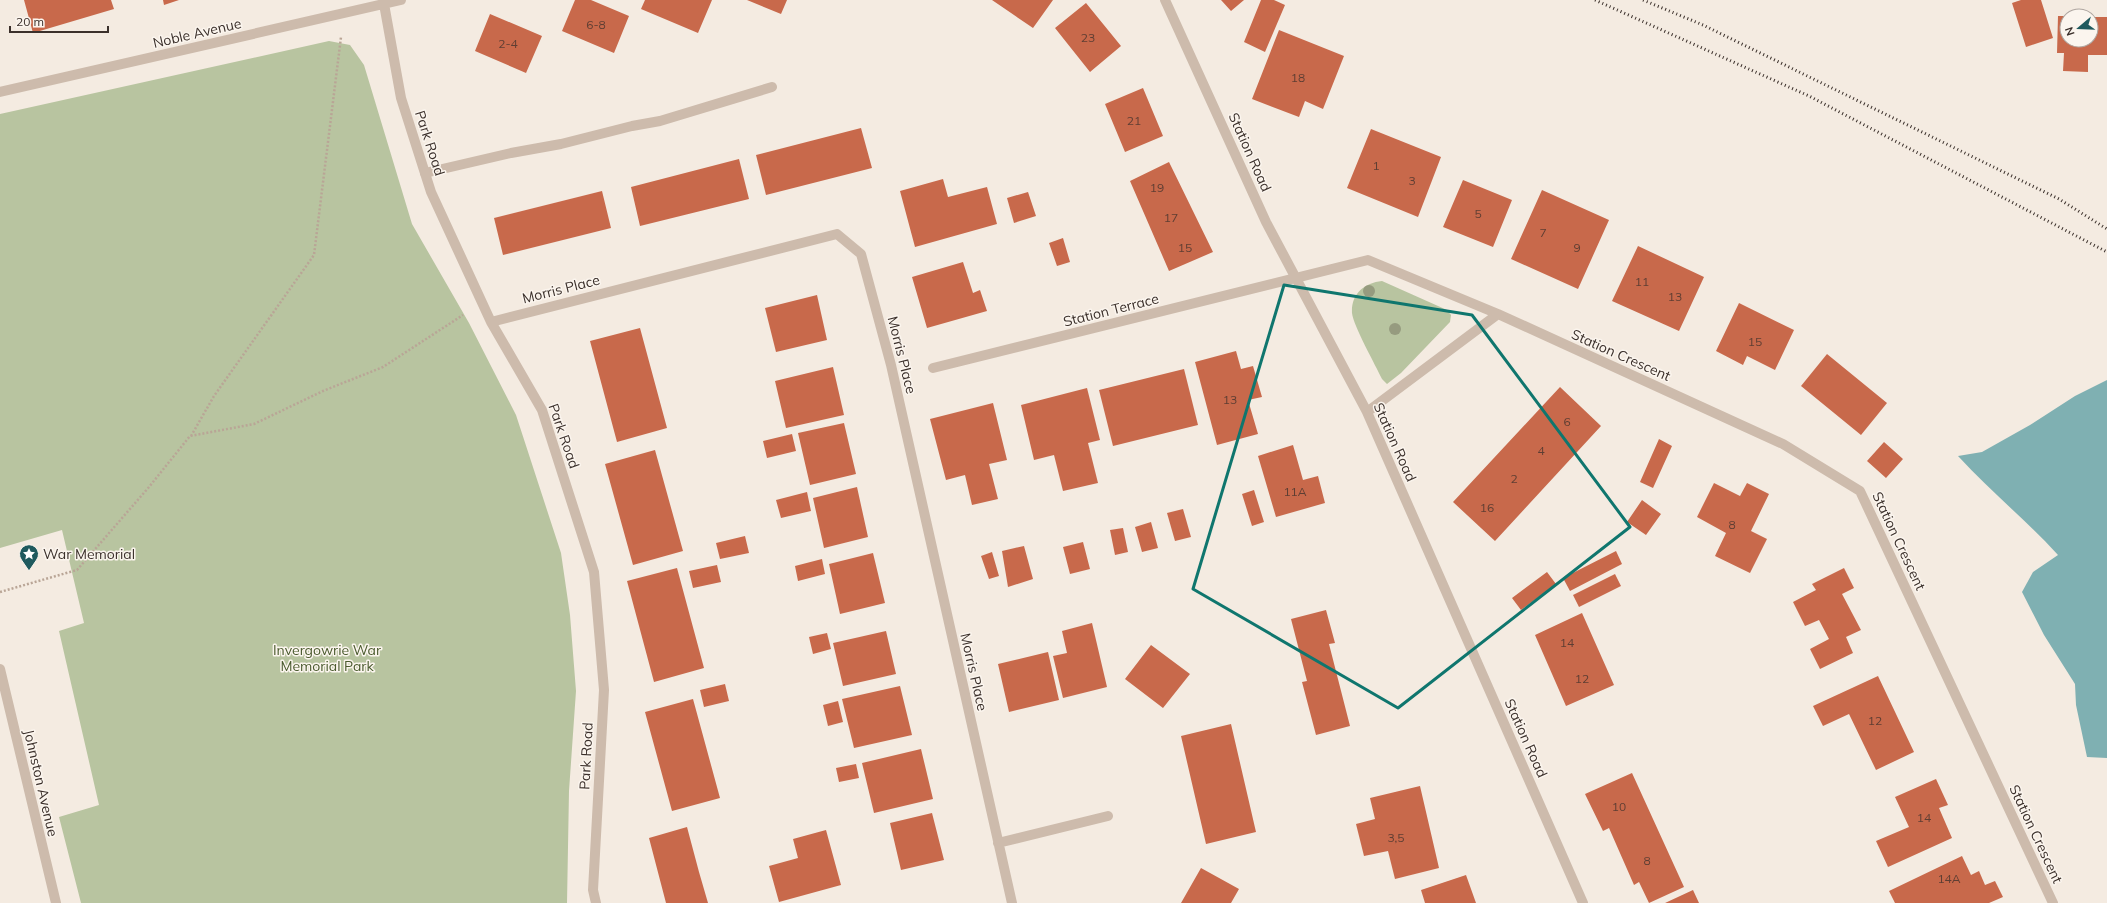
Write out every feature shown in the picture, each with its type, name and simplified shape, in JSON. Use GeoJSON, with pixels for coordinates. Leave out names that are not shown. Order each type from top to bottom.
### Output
{"type":"FeatureCollection","features":[{"type":"Feature","properties":{"kind":"street","name":"Noble Avenue"},"geometry":{"type":"LineString","coordinates":[[0,92],[401,0]]}},
{"type":"Feature","properties":{"kind":"street","name":"Station Road"},"geometry":{"type":"LineString","coordinates":[[1165,0],[1266,222],[1367,412],[1583,903]]}},
{"type":"Feature","properties":{"kind":"street","name":"Park Road"},"geometry":{"type":"LineString","coordinates":[[384,4],[401,98],[431,192],[491,322],[542,410],[594,572],[604,690],[593,890],[596,903]]}},
{"type":"Feature","properties":{"kind":"street"},"geometry":{"type":"LineString","coordinates":[[425,173],[660,121],[772,87]]}},
{"type":"Feature","properties":{"kind":"street","name":"Morris Place"},"geometry":{"type":"LineString","coordinates":[[491,322],[837,234],[861,254],[891,365],[1012,903]]}},
{"type":"Feature","properties":{"kind":"street","name":"Station Crescent"},"geometry":{"type":"LineString","coordinates":[[1297,279],[1324,270],[1368,260],[1498,314],[1783,444],[1860,490],[2053,903]]}},
{"type":"Feature","properties":{"kind":"street","name":"Station Terrace"},"geometry":{"type":"LineString","coordinates":[[933,368],[1297,279]]}},
{"type":"Feature","properties":{"kind":"street"},"geometry":{"type":"LineString","coordinates":[[1367,412],[1498,314]]}},
{"type":"Feature","properties":{"kind":"street","name":"Johnston Avenue"},"geometry":{"type":"LineString","coordinates":[[0,669],[56,903]]}},
{"type":"Feature","properties":{"kind":"street"},"geometry":{"type":"LineString","coordinates":[[998,843],[1108,816]]}},
{"type":"Feature","properties":{"kind":"path"},"geometry":{"type":"LineString","coordinates":[[0,592],[77,570],[144,493],[190,436],[214,396],[314,255],[344,13]]}},
{"type":"Feature","properties":{"kind":"path"},"geometry":{"type":"LineString","coordinates":[[190,436],[254,424],[323,391],[384,367],[482,302]]}},
{"type":"Feature","properties":{"kind":"highlighted area"},"geometry":{"type":"Polygon","coordinates":[[[1284,285],[1472,315],[1630,527],[1398,708],[1193,589],[1284,285]]]}},
{"type":"Feature","properties":{"kind":"green space","name":"Invergowrie War Memorial Park"},"geometry":{"type":"Polygon","coordinates":[[[329,41],[350,45],[364,65],[412,224],[469,323],[516,415],[561,553],[570,615],[576,691],[569,791],[567,903],[81,903],[59,817],[99,805],[59,631],[84,623],[62,530],[0,548],[0,114],[329,41]]]}},
{"type":"Feature","properties":{"kind":"green space"},"geometry":{"type":"Polygon","coordinates":[[[1382,281],[1447,310],[1451,315],[1450,322],[1401,373],[1387,384],[1382,379],[1365,346],[1356,327],[1352,313],[1352,306],[1356,295],[1364,287],[1382,281]]]}},
{"type":"Feature","properties":{"kind":"water"},"geometry":{"type":"Polygon","coordinates":[[[2107,380],[2107,758],[2087,757],[2076,705],[2075,684],[2044,635],[2022,592],[2033,572],[2058,555],[1958,456],[1982,452],[2030,425],[2075,396],[2107,380]]]}},
{"type":"Feature","properties":{"kind":"building"},"geometry":{"type":"Polygon","coordinates":[[[24,0],[111,0],[114,9],[33,33],[24,0]]]}},
{"type":"Feature","properties":{"kind":"building"},"geometry":{"type":"Polygon","coordinates":[[[163,0],[179,0],[164,5],[163,0]]]}},
{"type":"Feature","properties":{"kind":"building"},"geometry":{"type":"Polygon","coordinates":[[[575,0],[591,0],[629,16],[614,53],[562,31],[575,0]]]}},
{"type":"Feature","properties":{"kind":"building"},"geometry":{"type":"Polygon","coordinates":[[[645,0],[712,0],[698,33],[641,9],[645,0]]]}},
{"type":"Feature","properties":{"kind":"building"},"geometry":{"type":"Polygon","coordinates":[[[747,0],[787,0],[781,14],[747,0]]]}},
{"type":"Feature","properties":{"kind":"building"},"geometry":{"type":"Polygon","coordinates":[[[992,0],[1053,0],[1033,28],[992,0]]]}},
{"type":"Feature","properties":{"kind":"building"},"geometry":{"type":"Polygon","coordinates":[[[1221,0],[1244,0],[1231,11],[1221,0]]]}},
{"type":"Feature","properties":{"kind":"building"},"geometry":{"type":"Polygon","coordinates":[[[1261,0],[1274,0],[1285,5],[1265,52],[1244,42],[1261,0]]]}},
{"type":"Feature","properties":{"kind":"building"},"geometry":{"type":"Polygon","coordinates":[[[2021,0],[2041,0],[2053,38],[2026,47],[2012,3],[2021,0]]]}},
{"type":"Feature","properties":{"kind":"building"},"geometry":{"type":"Polygon","coordinates":[[[1086,3],[1121,46],[1090,72],[1055,28],[1086,3]]]}},
{"type":"Feature","properties":{"kind":"building"},"geometry":{"type":"Polygon","coordinates":[[[490,14],[542,36],[526,73],[475,51],[490,14]]]}},
{"type":"Feature","properties":{"kind":"building"},"geometry":{"type":"Polygon","coordinates":[[[2058,16],[2059,48],[2099,48],[2099,17],[2107,17],[2107,55],[2088,55],[2088,72],[2063,71],[2064,53],[2057,53],[2058,16]]]}},
{"type":"Feature","properties":{"kind":"building"},"geometry":{"type":"Polygon","coordinates":[[[1279,30],[1344,56],[1323,109],[1305,101],[1299,117],[1252,99],[1279,30]]]}},
{"type":"Feature","properties":{"kind":"building"},"geometry":{"type":"Polygon","coordinates":[[[1143,88],[1163,136],[1125,152],[1105,104],[1143,88]]]}},
{"type":"Feature","properties":{"kind":"building"},"geometry":{"type":"Polygon","coordinates":[[[861,128],[872,168],[766,195],[756,155],[861,128]]]}},
{"type":"Feature","properties":{"kind":"building"},"geometry":{"type":"Polygon","coordinates":[[[1371,129],[1441,157],[1418,217],[1347,188],[1371,129]]]}},
{"type":"Feature","properties":{"kind":"building"},"geometry":{"type":"Polygon","coordinates":[[[739,159],[749,199],[640,226],[631,187],[739,159]]]}},
{"type":"Feature","properties":{"kind":"building"},"geometry":{"type":"Polygon","coordinates":[[[1169,162],[1213,252],[1169,271],[1130,181],[1169,162]]]}},
{"type":"Feature","properties":{"kind":"building"},"geometry":{"type":"Polygon","coordinates":[[[943,179],[948,197],[987,187],[997,224],[915,247],[900,191],[943,179]]]}},
{"type":"Feature","properties":{"kind":"building"},"geometry":{"type":"Polygon","coordinates":[[[1463,180],[1512,200],[1493,247],[1443,227],[1463,180]]]}},
{"type":"Feature","properties":{"kind":"building"},"geometry":{"type":"Polygon","coordinates":[[[1542,190],[1609,220],[1578,289],[1511,259],[1542,190]]]}},
{"type":"Feature","properties":{"kind":"building"},"geometry":{"type":"Polygon","coordinates":[[[602,191],[611,228],[503,255],[494,218],[602,191]]]}},
{"type":"Feature","properties":{"kind":"building"},"geometry":{"type":"Polygon","coordinates":[[[1028,192],[1036,216],[1014,223],[1007,198],[1028,192]]]}},
{"type":"Feature","properties":{"kind":"building"},"geometry":{"type":"Polygon","coordinates":[[[1063,238],[1070,262],[1057,266],[1049,243],[1063,238]]]}},
{"type":"Feature","properties":{"kind":"building"},"geometry":{"type":"Polygon","coordinates":[[[1638,246],[1704,277],[1679,331],[1612,301],[1638,246]]]}},
{"type":"Feature","properties":{"kind":"building"},"geometry":{"type":"Polygon","coordinates":[[[963,262],[973,293],[980,290],[987,311],[927,328],[912,277],[963,262]]]}},
{"type":"Feature","properties":{"kind":"building"},"geometry":{"type":"Polygon","coordinates":[[[817,295],[827,340],[776,352],[765,308],[817,295]]]}},
{"type":"Feature","properties":{"kind":"building"},"geometry":{"type":"Polygon","coordinates":[[[1739,303],[1794,330],[1775,370],[1747,356],[1743,365],[1716,351],[1739,303]]]}},
{"type":"Feature","properties":{"kind":"building"},"geometry":{"type":"Polygon","coordinates":[[[640,328],[667,428],[617,442],[590,341],[640,328]]]}},
{"type":"Feature","properties":{"kind":"building"},"geometry":{"type":"Polygon","coordinates":[[[1236,351],[1241,369],[1253,366],[1262,397],[1248,400],[1258,434],[1217,445],[1195,362],[1236,351]]]}},
{"type":"Feature","properties":{"kind":"building"},"geometry":{"type":"Polygon","coordinates":[[[1827,354],[1887,403],[1861,435],[1801,386],[1827,354]]]}},
{"type":"Feature","properties":{"kind":"building"},"geometry":{"type":"Polygon","coordinates":[[[833,367],[844,415],[786,428],[775,381],[833,367]]]}},
{"type":"Feature","properties":{"kind":"building"},"geometry":{"type":"Polygon","coordinates":[[[1184,369],[1198,425],[1113,446],[1099,390],[1184,369]]]}},
{"type":"Feature","properties":{"kind":"building"},"geometry":{"type":"Polygon","coordinates":[[[1560,387],[1601,426],[1495,541],[1453,502],[1560,387]]]}},
{"type":"Feature","properties":{"kind":"building"},"geometry":{"type":"Polygon","coordinates":[[[1087,388],[1100,440],[1088,443],[1098,483],[1063,491],[1054,455],[1034,460],[1021,405],[1087,388]]]}},
{"type":"Feature","properties":{"kind":"building"},"geometry":{"type":"Polygon","coordinates":[[[993,403],[1007,460],[989,464],[998,499],[972,505],[965,475],[946,480],[930,419],[993,403]]]}},
{"type":"Feature","properties":{"kind":"building"},"geometry":{"type":"Polygon","coordinates":[[[844,423],[856,474],[810,485],[798,433],[844,423]]]}},
{"type":"Feature","properties":{"kind":"building"},"geometry":{"type":"Polygon","coordinates":[[[792,434],[796,451],[767,458],[763,441],[792,434]]]}},
{"type":"Feature","properties":{"kind":"building"},"geometry":{"type":"Polygon","coordinates":[[[1659,439],[1672,446],[1653,488],[1640,482],[1659,439]]]}},
{"type":"Feature","properties":{"kind":"building"},"geometry":{"type":"Polygon","coordinates":[[[1884,442],[1903,459],[1886,478],[1867,461],[1884,442]]]}},
{"type":"Feature","properties":{"kind":"building"},"geometry":{"type":"Polygon","coordinates":[[[1293,445],[1303,480],[1318,476],[1325,503],[1276,517],[1258,456],[1293,445]]]}},
{"type":"Feature","properties":{"kind":"building"},"geometry":{"type":"Polygon","coordinates":[[[655,450],[683,551],[633,565],[605,464],[655,450]]]}},
{"type":"Feature","properties":{"kind":"building"},"geometry":{"type":"Polygon","coordinates":[[[1714,483],[1740,496],[1747,483],[1769,494],[1751,531],[1767,539],[1750,573],[1715,556],[1726,533],[1697,517],[1714,483]]]}},
{"type":"Feature","properties":{"kind":"building"},"geometry":{"type":"Polygon","coordinates":[[[857,487],[868,537],[824,548],[813,498],[857,487]]]}},
{"type":"Feature","properties":{"kind":"building"},"geometry":{"type":"Polygon","coordinates":[[[1254,490],[1264,522],[1252,526],[1242,494],[1254,490]]]}},
{"type":"Feature","properties":{"kind":"building"},"geometry":{"type":"Polygon","coordinates":[[[807,492],[811,511],[781,518],[776,500],[807,492]]]}},
{"type":"Feature","properties":{"kind":"building"},"geometry":{"type":"Polygon","coordinates":[[[1642,500],[1661,514],[1646,535],[1627,522],[1642,500]]]}},
{"type":"Feature","properties":{"kind":"building"},"geometry":{"type":"Polygon","coordinates":[[[1183,509],[1191,537],[1175,541],[1167,513],[1183,509]]]}},
{"type":"Feature","properties":{"kind":"building"},"geometry":{"type":"Polygon","coordinates":[[[1151,522],[1158,548],[1142,552],[1135,527],[1151,522]]]}},
{"type":"Feature","properties":{"kind":"building"},"geometry":{"type":"Polygon","coordinates":[[[1123,528],[1128,552],[1115,555],[1110,530],[1123,528]]]}},
{"type":"Feature","properties":{"kind":"building"},"geometry":{"type":"Polygon","coordinates":[[[745,536],[749,553],[720,559],[716,543],[745,536]]]}},
{"type":"Feature","properties":{"kind":"building"},"geometry":{"type":"Polygon","coordinates":[[[1083,542],[1090,569],[1070,574],[1063,547],[1083,542]]]}},
{"type":"Feature","properties":{"kind":"building"},"geometry":{"type":"Polygon","coordinates":[[[1024,546],[1033,579],[1008,587],[1002,551],[1024,546]]]}},
{"type":"Feature","properties":{"kind":"building"},"geometry":{"type":"Polygon","coordinates":[[[1616,551],[1622,564],[1570,591],[1563,578],[1616,551]]]}},
{"type":"Feature","properties":{"kind":"building"},"geometry":{"type":"Polygon","coordinates":[[[992,552],[999,576],[989,579],[981,556],[992,552]]]}},
{"type":"Feature","properties":{"kind":"building"},"geometry":{"type":"Polygon","coordinates":[[[873,553],[885,603],[840,614],[829,564],[873,553]]]}},
{"type":"Feature","properties":{"kind":"building"},"geometry":{"type":"Polygon","coordinates":[[[822,559],[825,574],[798,581],[795,566],[822,559]]]}},
{"type":"Feature","properties":{"kind":"building"},"geometry":{"type":"Polygon","coordinates":[[[717,565],[721,582],[693,588],[689,571],[717,565]]]}},
{"type":"Feature","properties":{"kind":"building"},"geometry":{"type":"Polygon","coordinates":[[[677,568],[704,668],[654,682],[627,581],[677,568]]]}},
{"type":"Feature","properties":{"kind":"building"},"geometry":{"type":"Polygon","coordinates":[[[1844,568],[1854,588],[1842,594],[1861,630],[1846,637],[1853,653],[1820,669],[1810,649],[1829,639],[1819,620],[1805,626],[1793,602],[1816,590],[1812,584],[1844,568]]]}},
{"type":"Feature","properties":{"kind":"building"},"geometry":{"type":"Polygon","coordinates":[[[1547,572],[1556,584],[1521,610],[1512,598],[1547,572]]]}},
{"type":"Feature","properties":{"kind":"building"},"geometry":{"type":"Polygon","coordinates":[[[1615,574],[1621,586],[1579,607],[1573,595],[1615,574]]]}},
{"type":"Feature","properties":{"kind":"building"},"geometry":{"type":"Polygon","coordinates":[[[1326,610],[1335,643],[1329,644],[1350,726],[1316,735],[1302,682],[1307,681],[1291,619],[1326,610]]]}},
{"type":"Feature","properties":{"kind":"building"},"geometry":{"type":"Polygon","coordinates":[[[1582,613],[1614,685],[1566,706],[1535,635],[1582,613]]]}},
{"type":"Feature","properties":{"kind":"building"},"geometry":{"type":"Polygon","coordinates":[[[1092,623],[1107,687],[1063,698],[1053,656],[1067,653],[1062,631],[1092,623]]]}},
{"type":"Feature","properties":{"kind":"building"},"geometry":{"type":"Polygon","coordinates":[[[886,631],[896,674],[843,686],[833,643],[886,631]]]}},
{"type":"Feature","properties":{"kind":"building"},"geometry":{"type":"Polygon","coordinates":[[[827,633],[831,649],[813,654],[809,637],[827,633]]]}},
{"type":"Feature","properties":{"kind":"building"},"geometry":{"type":"Polygon","coordinates":[[[1151,645],[1190,674],[1163,708],[1125,679],[1151,645]]]}},
{"type":"Feature","properties":{"kind":"building"},"geometry":{"type":"Polygon","coordinates":[[[1048,652],[1059,700],[1009,712],[998,664],[1048,652]]]}},
{"type":"Feature","properties":{"kind":"building"},"geometry":{"type":"Polygon","coordinates":[[[1878,676],[1914,752],[1876,770],[1849,714],[1823,726],[1813,706],[1878,676]]]}},
{"type":"Feature","properties":{"kind":"building"},"geometry":{"type":"Polygon","coordinates":[[[725,684],[729,701],[704,707],[700,690],[725,684]]]}},
{"type":"Feature","properties":{"kind":"building"},"geometry":{"type":"Polygon","coordinates":[[[900,686],[912,735],[854,748],[842,699],[900,686]]]}},
{"type":"Feature","properties":{"kind":"building"},"geometry":{"type":"Polygon","coordinates":[[[693,699],[720,798],[672,811],[645,712],[693,699]]]}},
{"type":"Feature","properties":{"kind":"building"},"geometry":{"type":"Polygon","coordinates":[[[838,701],[843,722],[828,726],[823,705],[838,701]]]}},
{"type":"Feature","properties":{"kind":"building"},"geometry":{"type":"Polygon","coordinates":[[[1231,724],[1256,832],[1206,844],[1181,736],[1231,724]]]}},
{"type":"Feature","properties":{"kind":"building"},"geometry":{"type":"Polygon","coordinates":[[[921,749],[933,799],[874,813],[862,763],[921,749]]]}},
{"type":"Feature","properties":{"kind":"building"},"geometry":{"type":"Polygon","coordinates":[[[856,764],[859,778],[839,782],[836,768],[856,764]]]}},
{"type":"Feature","properties":{"kind":"building"},"geometry":{"type":"Polygon","coordinates":[[[1632,773],[1684,887],[1649,903],[1639,882],[1634,885],[1609,828],[1603,831],[1585,794],[1632,773]]]}},
{"type":"Feature","properties":{"kind":"building"},"geometry":{"type":"Polygon","coordinates":[[[1936,779],[1948,805],[1939,808],[1952,838],[1888,867],[1876,841],[1909,827],[1895,797],[1936,779]]]}},
{"type":"Feature","properties":{"kind":"building"},"geometry":{"type":"Polygon","coordinates":[[[1420,786],[1439,868],[1395,879],[1388,851],[1364,856],[1356,824],[1375,819],[1370,798],[1420,786]]]}},
{"type":"Feature","properties":{"kind":"building"},"geometry":{"type":"Polygon","coordinates":[[[932,813],[944,860],[901,870],[890,823],[932,813]]]}},
{"type":"Feature","properties":{"kind":"building"},"geometry":{"type":"Polygon","coordinates":[[[687,827],[708,903],[666,903],[649,838],[687,827]]]}},
{"type":"Feature","properties":{"kind":"building"},"geometry":{"type":"Polygon","coordinates":[[[826,830],[841,885],[779,902],[769,866],[798,858],[793,839],[826,830]]]}},
{"type":"Feature","properties":{"kind":"building"},"geometry":{"type":"Polygon","coordinates":[[[1962,856],[1971,875],[1979,871],[1985,885],[1995,881],[2003,897],[1989,903],[1895,903],[1889,891],[1962,856]]]}},
{"type":"Feature","properties":{"kind":"building"},"geometry":{"type":"Polygon","coordinates":[[[1201,868],[1239,889],[1231,903],[1181,903],[1201,868]]]}},
{"type":"Feature","properties":{"kind":"building"},"geometry":{"type":"Polygon","coordinates":[[[1466,875],[1476,903],[1425,903],[1421,890],[1466,875]]]}},
{"type":"Feature","properties":{"kind":"building"},"geometry":{"type":"Polygon","coordinates":[[[1693,890],[1699,903],[1665,903],[1693,890]]]}},
{"type":"Feature","properties":{"kind":"railway"},"geometry":{"type":"LineString","coordinates":[[1595,0],[1809,96],[2107,252]]}},
{"type":"Feature","properties":{"kind":"railway"},"geometry":{"type":"LineString","coordinates":[[1643,0],[1703,25],[2059,199],[2107,229]]}},
{"type":"Feature","properties":{"kind":"place","name":"War Memorial"},"geometry":{"type":"Point","coordinates":[29,571]}}]}
